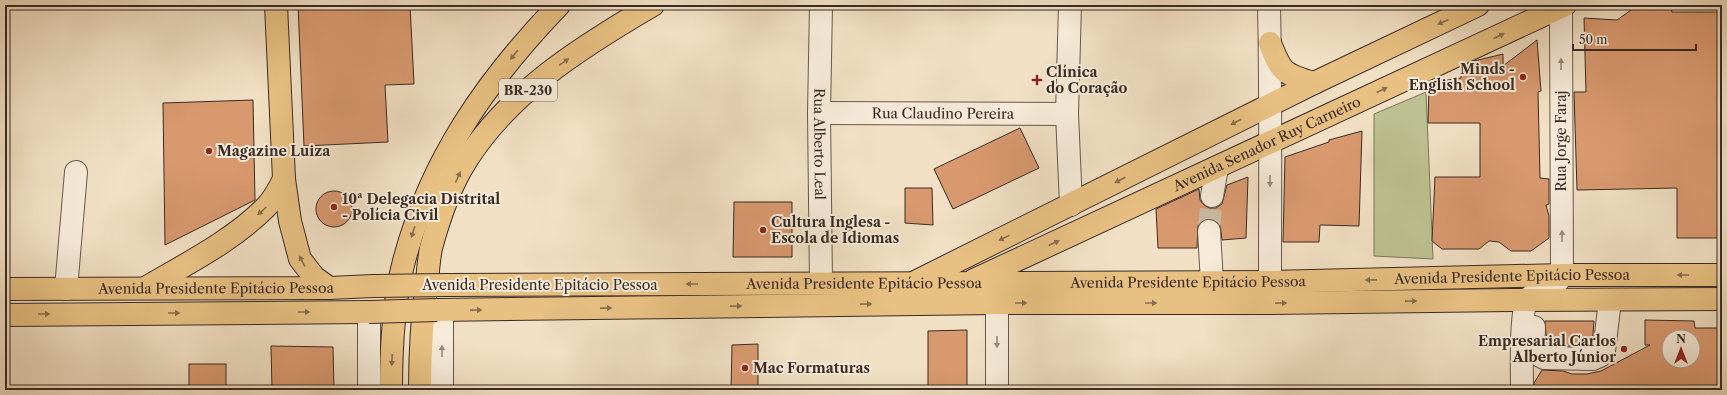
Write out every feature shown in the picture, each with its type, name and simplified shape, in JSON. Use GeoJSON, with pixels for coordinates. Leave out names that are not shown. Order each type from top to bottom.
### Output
{"type":"FeatureCollection","features":[{"type":"Feature","properties":{"kind":"main road"},"geometry":{"type":"LineString","coordinates":[[276,5],[284,179],[290,221],[300,259],[314,277],[329,288]]}},
{"type":"Feature","properties":{"kind":"main road","name":"BR-230"},"geometry":{"type":"LineString","coordinates":[[391,390],[395,315],[398,288],[404,261],[419,214],[443,157],[480,98],[527,39],[559,5]]}},
{"type":"Feature","properties":{"kind":"main road","name":"BR-230"},"geometry":{"type":"LineString","coordinates":[[420,390],[420,357],[425,294],[431,249],[442,213],[460,172],[488,130],[514,102],[556,67],[620,24],[653,5]]}},
{"type":"Feature","properties":{"kind":"main road"},"geometry":{"type":"LineString","coordinates":[[913,283],[1271,104],[1478,5]]}},
{"type":"Feature","properties":{"kind":"main road","name":"Avenida Senador Ruy Carneiro"},"geometry":{"type":"LineString","coordinates":[[968,282],[1217,168],[1562,6]]}},
{"type":"Feature","properties":{"kind":"main road"},"geometry":{"type":"LineString","coordinates":[[1270,43],[1278,62],[1286,73],[1314,83]]}},
{"type":"Feature","properties":{"kind":"main road"},"geometry":{"type":"LineString","coordinates":[[146,288],[219,245],[245,226],[266,207],[276,195],[284,179]]}},
{"type":"Feature","properties":{"kind":"main road","name":"Avenida Presidente Epitácio Pessoa"},"geometry":{"type":"LineString","coordinates":[[5,289],[329,288],[446,285],[968,282],[1270,282],[1562,274],[1722,275]]}},
{"type":"Feature","properties":{"kind":"main road"},"geometry":{"type":"LineString","coordinates":[[1512,276],[1524,300]]}},
{"type":"Feature","properties":{"kind":"main road"},"geometry":{"type":"LineString","coordinates":[[940,303],[968,282]]}},
{"type":"Feature","properties":{"kind":"main road","name":"Avenida Presidente Epitácio Pessoa"},"geometry":{"type":"LineString","coordinates":[[5,315],[369,312],[940,303],[1271,303],[1722,299]]}},
{"type":"Feature","properties":{"kind":"street","name":"Rua Alberto Leal"},"geometry":{"type":"LineString","coordinates":[[821,5],[819,113],[821,283]]}},
{"type":"Feature","properties":{"kind":"street"},"geometry":{"type":"LineString","coordinates":[[1070,5],[1067,114],[1071,205]]}},
{"type":"Feature","properties":{"kind":"street"},"geometry":{"type":"LineString","coordinates":[[1269,5],[1271,104],[1270,282]]}},
{"type":"Feature","properties":{"kind":"street","name":"Rua Jorge Faraj"},"geometry":{"type":"LineString","coordinates":[[1562,6],[1562,274]]}},
{"type":"Feature","properties":{"kind":"street","name":"Rua Claudino Pereira"},"geometry":{"type":"LineString","coordinates":[[819,113],[1067,114]]}},
{"type":"Feature","properties":{"kind":"street"},"geometry":{"type":"LineString","coordinates":[[1212,196],[1217,168]]}},
{"type":"Feature","properties":{"kind":"street"},"geometry":{"type":"LineString","coordinates":[[66,289],[76,172]]}},
{"type":"Feature","properties":{"kind":"street"},"geometry":{"type":"LineString","coordinates":[[1209,231],[1212,282]]}},
{"type":"Feature","properties":{"kind":"street"},"geometry":{"type":"LineString","coordinates":[[1524,300],[1532,295],[1548,289],[1559,281],[1562,274]]}},
{"type":"Feature","properties":{"kind":"street"},"geometry":{"type":"LineString","coordinates":[[1524,300],[1534,349],[1537,355],[1544,358],[1593,359],[1600,356],[1604,351],[1610,300]]}},
{"type":"Feature","properties":{"kind":"street"},"geometry":{"type":"LineString","coordinates":[[1522,390],[1524,300]]}},
{"type":"Feature","properties":{"kind":"street"},"geometry":{"type":"LineString","coordinates":[[997,303],[997,390]]}},
{"type":"Feature","properties":{"kind":"street"},"geometry":{"type":"LineString","coordinates":[[440,310],[442,390]]}},
{"type":"Feature","properties":{"kind":"street"},"geometry":{"type":"LineString","coordinates":[[369,312],[369,390]]}},
{"type":"Feature","properties":{"kind":"green space"},"geometry":{"type":"Polygon","coordinates":[[[1426,92],[1433,259],[1374,256],[1374,114],[1426,92]]]}},
{"type":"Feature","properties":{"kind":"building"},"geometry":{"type":"Polygon","coordinates":[[[298,5],[410,5],[414,84],[385,85],[388,142],[304,146],[298,5]]]}},
{"type":"Feature","properties":{"kind":"building"},"geometry":{"type":"Polygon","coordinates":[[[1634,5],[1670,5],[1672,12],[1722,12],[1722,238],[1677,238],[1677,188],[1577,190],[1574,92],[1586,92],[1584,18],[1617,20],[1631,10],[1634,5]]]}},
{"type":"Feature","properties":{"kind":"building"},"geometry":{"type":"Polygon","coordinates":[[[1537,40],[1541,91],[1538,92],[1540,178],[1549,179],[1549,204],[1546,205],[1549,216],[1549,238],[1531,251],[1511,251],[1499,242],[1489,241],[1479,249],[1442,249],[1432,241],[1435,177],[1480,177],[1480,123],[1428,123],[1429,83],[1461,78],[1461,67],[1474,61],[1503,54],[1503,66],[1537,40]]]}},
{"type":"Feature","properties":{"kind":"building","name":"Magazine Luiza"},"geometry":{"type":"Polygon","coordinates":[[[253,100],[255,200],[165,245],[163,103],[253,100]]]}},
{"type":"Feature","properties":{"kind":"building"},"geometry":{"type":"Polygon","coordinates":[[[1020,128],[1039,168],[953,209],[934,169],[1020,128]]]}},
{"type":"Feature","properties":{"kind":"building"},"geometry":{"type":"Polygon","coordinates":[[[1362,131],[1359,226],[1320,225],[1319,242],[1283,242],[1285,157],[1329,142],[1329,140],[1362,131]]]}},
{"type":"Feature","properties":{"kind":"building"},"geometry":{"type":"Polygon","coordinates":[[[1248,177],[1246,238],[1222,240],[1220,224],[1215,220],[1208,219],[1202,221],[1198,226],[1197,248],[1158,248],[1156,209],[1199,189],[1200,200],[1204,205],[1209,208],[1216,208],[1222,204],[1227,185],[1248,177]]]}},
{"type":"Feature","properties":{"kind":"building"},"geometry":{"type":"Polygon","coordinates":[[[905,188],[932,188],[933,225],[905,223],[905,188]]]}},
{"type":"Feature","properties":{"kind":"building","name":"10ª Delegacia Distrital - Polícia Civil"},"geometry":{"type":"Polygon","coordinates":[[[334,191],[344,194],[349,199],[352,209],[349,219],[344,224],[334,227],[324,224],[319,219],[316,209],[319,199],[324,194],[334,191]]]}},
{"type":"Feature","properties":{"kind":"building","name":"Cultura Inglesa - Escola de Idiomas"},"geometry":{"type":"Polygon","coordinates":[[[734,202],[792,202],[792,257],[733,257],[734,202]]]}},
{"type":"Feature","properties":{"kind":"building"},"geometry":{"type":"Polygon","coordinates":[[[1645,320],[1694,321],[1695,328],[1722,328],[1722,389],[1543,390],[1534,388],[1534,383],[1542,370],[1563,371],[1572,374],[1587,374],[1601,371],[1650,345],[1645,345],[1645,320]]]}},
{"type":"Feature","properties":{"kind":"building"},"geometry":{"type":"Polygon","coordinates":[[[1545,321],[1594,321],[1592,346],[1547,346],[1545,321]]]}},
{"type":"Feature","properties":{"kind":"building"},"geometry":{"type":"Polygon","coordinates":[[[967,330],[967,390],[928,390],[928,331],[967,330]]]}},
{"type":"Feature","properties":{"kind":"building","name":"Mac Formaturas"},"geometry":{"type":"Polygon","coordinates":[[[758,344],[758,390],[731,390],[732,345],[758,344]]]}},
{"type":"Feature","properties":{"kind":"building"},"geometry":{"type":"Polygon","coordinates":[[[271,346],[333,347],[334,390],[272,390],[271,346]]]}},
{"type":"Feature","properties":{"kind":"building"},"geometry":{"type":"Polygon","coordinates":[[[189,364],[226,364],[226,390],[189,390],[189,364]]]}},
{"type":"Feature","properties":{"kind":"tunnel"},"geometry":{"type":"LineString","coordinates":[[1209,231],[1212,196]]}},
{"type":"Feature","properties":{"kind":"place","name":"Minds - English School"},"geometry":{"type":"Point","coordinates":[1523,77]}},
{"type":"Feature","properties":{"kind":"place","name":"Clínica do Coração"},"geometry":{"type":"Point","coordinates":[1037,80]}},
{"type":"Feature","properties":{"kind":"place","name":"Magazine Luiza"},"geometry":{"type":"Point","coordinates":[209,151]}},
{"type":"Feature","properties":{"kind":"place","name":"10ª Delegacia Distrital - Polícia Civil"},"geometry":{"type":"Point","coordinates":[334,207]}},
{"type":"Feature","properties":{"kind":"place","name":"Cultura Inglesa - Escola de Idiomas"},"geometry":{"type":"Point","coordinates":[763,230]}},
{"type":"Feature","properties":{"kind":"place","name":"Empresarial Carlos Alberto Júnior"},"geometry":{"type":"Point","coordinates":[1624,349]}},
{"type":"Feature","properties":{"kind":"place","name":"Mac Formaturas"},"geometry":{"type":"Point","coordinates":[745,368]}}]}
